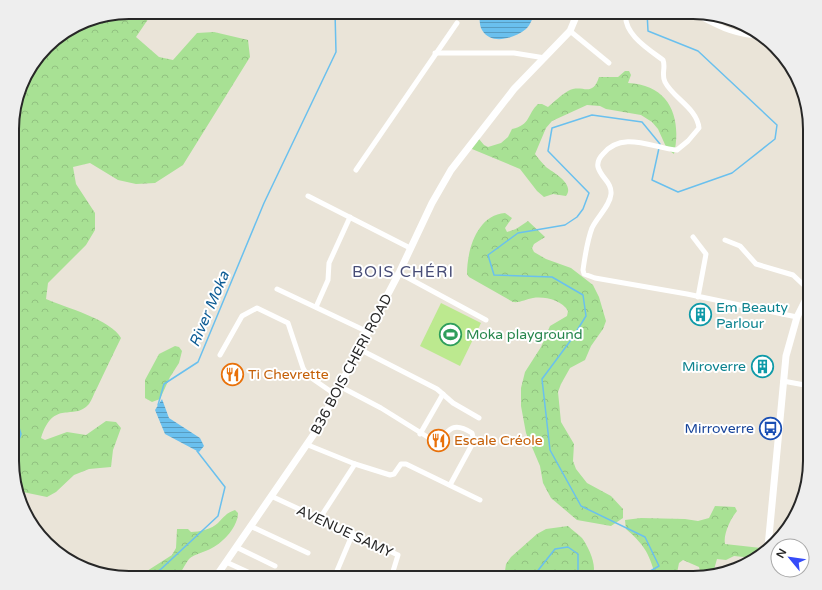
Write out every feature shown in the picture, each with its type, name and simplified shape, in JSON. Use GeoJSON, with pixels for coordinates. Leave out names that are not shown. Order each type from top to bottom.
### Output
{"type":"FeatureCollection","features":[{"type":"Feature","properties":{"kind":"main road","name":"B36 BOIS CHERI ROAD"},"geometry":{"type":"LineString","coordinates":[[220,571],[308,445],[341,387],[399,274],[432,204],[451,170],[514,89],[570,31],[575,19]]}},
{"type":"Feature","properties":{"kind":"main road"},"geometry":{"type":"LineString","coordinates":[[769,541],[786,356],[797,317],[803,305]]}},
{"type":"Feature","properties":{"kind":"street"},"geometry":{"type":"LineString","coordinates":[[626,19],[630,30],[640,43],[663,60],[664,81],[698,122],[697,132],[680,149],[664,149],[632,141],[618,143],[606,150],[598,160],[598,167],[610,185],[611,193],[609,202],[598,216],[592,228],[582,270],[584,274],[596,278],[797,317]]}},
{"type":"Feature","properties":{"kind":"street"},"geometry":{"type":"LineString","coordinates":[[704,20],[729,32],[752,36]]}},
{"type":"Feature","properties":{"kind":"street"},"geometry":{"type":"LineString","coordinates":[[356,170],[457,23]]}},
{"type":"Feature","properties":{"kind":"street"},"geometry":{"type":"LineString","coordinates":[[570,31],[609,63]]}},
{"type":"Feature","properties":{"kind":"street"},"geometry":{"type":"LineString","coordinates":[[435,53],[514,53],[545,58]]}},
{"type":"Feature","properties":{"kind":"street"},"geometry":{"type":"LineString","coordinates":[[308,196],[410,248]]}},
{"type":"Feature","properties":{"kind":"street"},"geometry":{"type":"LineString","coordinates":[[316,307],[328,280],[328,263],[350,217]]}},
{"type":"Feature","properties":{"kind":"street"},"geometry":{"type":"LineString","coordinates":[[693,237],[706,254],[698,297]]}},
{"type":"Feature","properties":{"kind":"street"},"geometry":{"type":"LineString","coordinates":[[725,240],[740,246],[756,264],[793,275],[803,284]]}},
{"type":"Feature","properties":{"kind":"street"},"geometry":{"type":"LineString","coordinates":[[399,274],[486,320]]}},
{"type":"Feature","properties":{"kind":"street"},"geometry":{"type":"LineString","coordinates":[[277,289],[368,332]]}},
{"type":"Feature","properties":{"kind":"street"},"geometry":{"type":"LineString","coordinates":[[220,355],[242,316],[257,308],[288,324],[303,368],[307,375],[336,395]]}},
{"type":"Feature","properties":{"kind":"street"},"geometry":{"type":"LineString","coordinates":[[359,350],[411,374],[443,394],[453,403],[479,418]]}},
{"type":"Feature","properties":{"kind":"street"},"geometry":{"type":"LineString","coordinates":[[783,381],[803,385]]}},
{"type":"Feature","properties":{"kind":"street"},"geometry":{"type":"LineString","coordinates":[[341,387],[381,408],[420,434],[436,441],[449,429],[465,429],[474,436],[470,450],[450,485]]}},
{"type":"Feature","properties":{"kind":"street"},"geometry":{"type":"LineString","coordinates":[[420,434],[443,394]]}},
{"type":"Feature","properties":{"kind":"street"},"geometry":{"type":"LineString","coordinates":[[308,445],[354,464],[390,475],[394,474],[402,464],[406,464],[480,500]]}},
{"type":"Feature","properties":{"kind":"street"},"geometry":{"type":"LineString","coordinates":[[320,518],[354,464]]}},
{"type":"Feature","properties":{"kind":"street","name":"AVENUE SAMY"},"geometry":{"type":"LineString","coordinates":[[271,496],[398,555],[393,571]]}},
{"type":"Feature","properties":{"kind":"street"},"geometry":{"type":"LineString","coordinates":[[250,526],[308,553]]}},
{"type":"Feature","properties":{"kind":"street"},"geometry":{"type":"LineString","coordinates":[[337,571],[353,533]]}},
{"type":"Feature","properties":{"kind":"street"},"geometry":{"type":"LineString","coordinates":[[236,547],[275,566]]}},
{"type":"Feature","properties":{"kind":"street"},"geometry":{"type":"LineString","coordinates":[[226,562],[246,571]]}},
{"type":"Feature","properties":{"kind":"green space"},"geometry":{"type":"Polygon","coordinates":[[[148,19],[136,37],[159,57],[173,60],[197,33],[214,32],[248,40],[250,57],[183,165],[155,183],[136,184],[118,180],[90,163],[73,167],[76,184],[95,213],[95,230],[86,245],[48,283],[46,299],[108,325],[116,331],[121,338],[89,404],[83,409],[58,414],[52,418],[46,426],[41,438],[45,440],[67,432],[86,435],[106,421],[116,422],[121,428],[113,450],[111,467],[89,469],[74,475],[56,492],[47,497],[24,492],[19,468],[19,129],[20,115],[27,87],[46,57],[62,42],[81,30],[115,20],[148,19]]]}},
{"type":"Feature","properties":{"kind":"green space"},"geometry":{"type":"Polygon","coordinates":[[[625,71],[629,71],[631,75],[628,83],[642,85],[654,90],[663,97],[670,106],[674,116],[676,128],[674,154],[667,149],[658,129],[652,122],[641,115],[606,109],[600,106],[587,105],[552,121],[546,128],[535,154],[546,167],[566,183],[568,192],[566,196],[553,194],[544,197],[537,191],[520,169],[472,149],[471,144],[479,139],[488,147],[501,143],[508,137],[512,129],[523,125],[526,122],[538,104],[548,107],[568,91],[573,89],[590,89],[596,84],[599,77],[618,77],[625,71]]]}},
{"type":"Feature","properties":{"kind":"green space"},"geometry":{"type":"Polygon","coordinates":[[[505,213],[512,218],[505,228],[507,232],[516,229],[528,221],[545,237],[534,244],[532,248],[534,252],[546,259],[571,268],[593,285],[599,297],[606,321],[603,329],[591,346],[585,360],[570,368],[558,392],[561,422],[574,444],[573,461],[576,469],[587,483],[611,496],[623,509],[623,518],[611,526],[577,520],[551,498],[543,483],[540,466],[526,433],[521,406],[521,388],[525,372],[541,347],[550,326],[567,316],[568,311],[562,304],[547,298],[533,298],[513,302],[469,277],[467,274],[469,255],[476,235],[487,220],[495,215],[505,213]]]}},
{"type":"Feature","properties":{"kind":"green space","name":"Moka playground"},"geometry":{"type":"Polygon","coordinates":[[[441,303],[481,323],[460,366],[420,346],[441,303]]]}},
{"type":"Feature","properties":{"kind":"green space"},"geometry":{"type":"Polygon","coordinates":[[[175,346],[179,347],[182,351],[179,363],[170,377],[160,399],[152,402],[145,398],[145,380],[159,354],[175,346]]]}},
{"type":"Feature","properties":{"kind":"green space"},"geometry":{"type":"Polygon","coordinates":[[[715,506],[735,507],[737,511],[728,526],[725,536],[725,544],[760,548],[746,557],[734,556],[726,560],[717,559],[714,569],[700,571],[699,567],[683,560],[679,563],[677,571],[654,571],[645,549],[626,529],[625,520],[641,518],[685,519],[698,521],[709,518],[715,506]]]}},
{"type":"Feature","properties":{"kind":"green space"},"geometry":{"type":"Polygon","coordinates":[[[235,510],[238,513],[236,523],[226,538],[212,548],[191,557],[182,571],[147,571],[172,555],[176,548],[177,529],[188,529],[191,532],[205,530],[215,525],[235,510]]]}},
{"type":"Feature","properties":{"kind":"green space"},"geometry":{"type":"Polygon","coordinates":[[[568,526],[582,538],[593,561],[594,571],[505,571],[506,564],[511,557],[537,534],[546,529],[568,526]]]}},
{"type":"Feature","properties":{"kind":"water"},"geometry":{"type":"Polygon","coordinates":[[[480,19],[532,19],[526,29],[516,35],[503,39],[491,38],[486,35],[480,24],[480,19]]]}},
{"type":"Feature","properties":{"kind":"water"},"geometry":{"type":"Polygon","coordinates":[[[162,399],[169,418],[200,438],[204,446],[199,452],[165,434],[155,410],[162,399]]]}},
{"type":"Feature","properties":{"kind":"waterway","name":"River Moka"},"geometry":{"type":"LineString","coordinates":[[158,405],[164,384],[198,362],[264,203],[336,52],[335,19]]}},
{"type":"Feature","properties":{"kind":"waterway"},"geometry":{"type":"LineString","coordinates":[[647,19],[648,31],[698,51],[777,125],[775,139],[732,173],[678,192],[652,180],[659,148]]}},
{"type":"Feature","properties":{"kind":"waterway"},"geometry":{"type":"LineString","coordinates":[[650,571],[659,566],[645,537],[581,506],[550,450],[542,379],[571,340],[586,316],[583,295],[552,277],[494,275],[488,255],[518,233],[565,225],[577,217],[583,209],[589,193],[548,151],[552,128],[592,115],[642,122],[660,144]]}},
{"type":"Feature","properties":{"kind":"waterway"},"geometry":{"type":"LineString","coordinates":[[19,428],[21,434],[19,440]]}},
{"type":"Feature","properties":{"kind":"waterway","name":"River Moka"},"geometry":{"type":"LineString","coordinates":[[158,571],[218,516],[225,487],[197,451]]}},
{"type":"Feature","properties":{"kind":"waterway"},"geometry":{"type":"LineString","coordinates":[[538,571],[555,549],[568,547],[578,554],[578,571]]}},
{"type":"Feature","properties":{"kind":"place","name":"Em Beauty Parlour"},"geometry":{"type":"Point","coordinates":[701,315]}},
{"type":"Feature","properties":{"kind":"place","name":"Moka playground"},"geometry":{"type":"Point","coordinates":[451,334]}},
{"type":"Feature","properties":{"kind":"place","name":"Miroverre"},"geometry":{"type":"Point","coordinates":[762,366]}},
{"type":"Feature","properties":{"kind":"place","name":"Ti Chevrette"},"geometry":{"type":"Point","coordinates":[232,374]}},
{"type":"Feature","properties":{"kind":"place","name":"Mirroverre"},"geometry":{"type":"Point","coordinates":[770,428]}},
{"type":"Feature","properties":{"kind":"place","name":"Escale Créole"},"geometry":{"type":"Point","coordinates":[438,440]}},
{"type":"Feature","properties":{"kind":"district","name":"BOIS CHÉRI"},"geometry":{"type":"Point","coordinates":[403,271]}}]}
